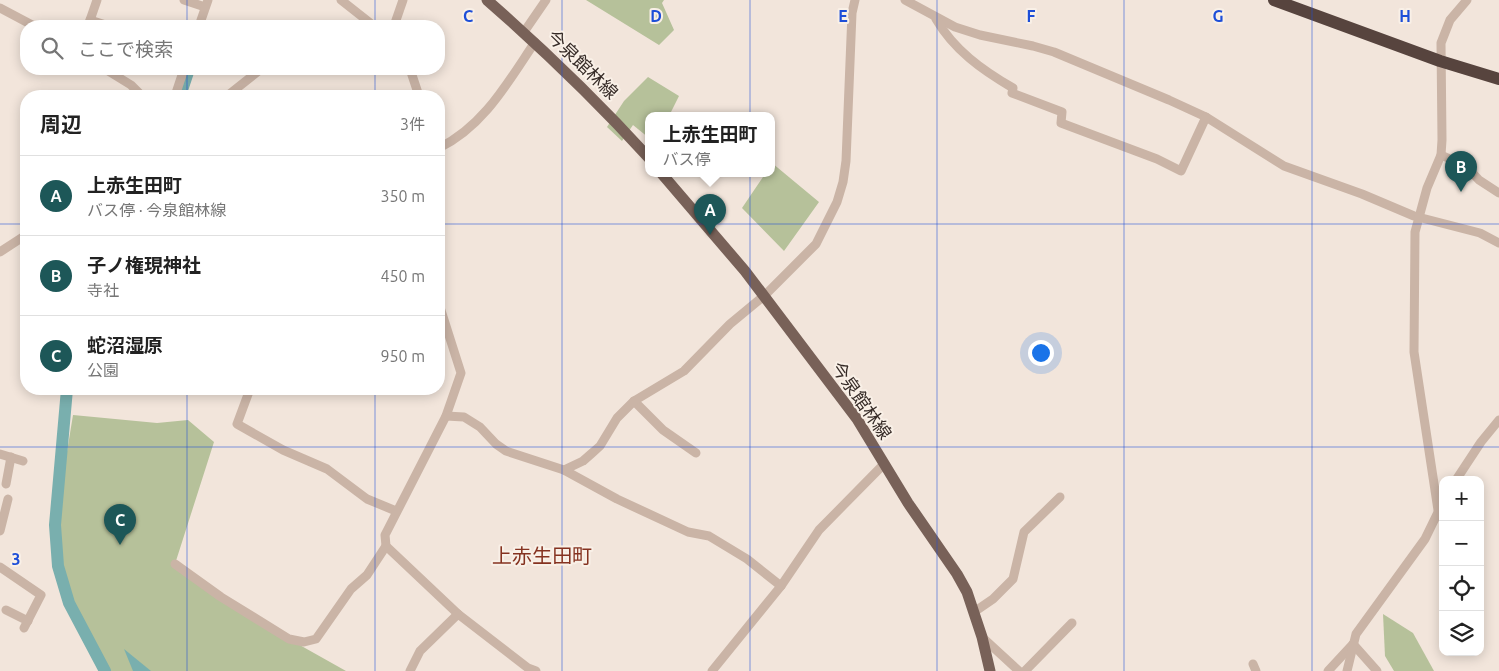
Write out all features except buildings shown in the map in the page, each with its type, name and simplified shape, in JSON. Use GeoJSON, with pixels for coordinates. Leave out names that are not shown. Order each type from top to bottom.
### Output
{"type":"FeatureCollection","features":[{"type":"Feature","properties":{"kind":"highway"},"geometry":{"type":"LineString","coordinates":[[1274,0],[1295,2],[1499,79]]}},
{"type":"Feature","properties":{"kind":"highway"},"geometry":{"type":"LineString","coordinates":[[1440,56],[1499,71]]}},
{"type":"Feature","properties":{"kind":"main road","name":"今泉館林線"},"geometry":{"type":"LineString","coordinates":[[487,0],[535,42],[608,112],[645,154]]}},
{"type":"Feature","properties":{"kind":"main road","name":"今泉館林線"},"geometry":{"type":"LineString","coordinates":[[665,177],[704,220],[765,296],[857,419],[924,528],[957,574],[967,592],[982,637],[990,671]]}},
{"type":"Feature","properties":{"kind":"street"},"geometry":{"type":"LineString","coordinates":[[90,20],[96,0]]}},
{"type":"Feature","properties":{"kind":"street"},"geometry":{"type":"LineString","coordinates":[[184,0],[206,4],[201,20]]}},
{"type":"Feature","properties":{"kind":"street"},"geometry":{"type":"LineString","coordinates":[[341,0],[366,20]]}},
{"type":"Feature","properties":{"kind":"street"},"geometry":{"type":"LineString","coordinates":[[396,20],[403,0]]}},
{"type":"Feature","properties":{"kind":"street"},"geometry":{"type":"LineString","coordinates":[[524,32],[546,0]]}},
{"type":"Feature","properties":{"kind":"street"},"geometry":{"type":"LineString","coordinates":[[564,470],[583,461],[600,446],[618,418],[634,401],[684,371],[730,324],[765,296],[816,244],[837,202],[843,182],[846,160],[851,32],[855,0]]}},
{"type":"Feature","properties":{"kind":"street"},"geometry":{"type":"LineString","coordinates":[[905,0],[936,18],[969,32],[1054,52],[1206,117],[1284,166],[1362,194],[1414,216],[1480,233],[1499,243]]}},
{"type":"Feature","properties":{"kind":"street"},"geometry":{"type":"LineString","coordinates":[[1347,671],[1356,634],[1425,539],[1438,510],[1414,352],[1415,232],[1427,188],[1440,155],[1442,140],[1440,56],[1443,34],[1450,20],[1467,0]]}},
{"type":"Feature","properties":{"kind":"street"},"geometry":{"type":"LineString","coordinates":[[3,6],[25,20]]}},
{"type":"Feature","properties":{"kind":"street"},"geometry":{"type":"LineString","coordinates":[[936,18],[949,38],[983,70],[1013,88],[1012,94],[1062,112],[1061,123],[1157,159],[1181,171],[1206,117]]}},
{"type":"Feature","properties":{"kind":"street"},"geometry":{"type":"LineString","coordinates":[[445,144],[468,130],[484,113],[511,79],[535,42]]}},
{"type":"Feature","properties":{"kind":"street"},"geometry":{"type":"LineString","coordinates":[[115,75],[136,90]]}},
{"type":"Feature","properties":{"kind":"street"},"geometry":{"type":"LineString","coordinates":[[177,90],[182,75]]}},
{"type":"Feature","properties":{"kind":"street"},"geometry":{"type":"LineString","coordinates":[[235,90],[253,75]]}},
{"type":"Feature","properties":{"kind":"street"},"geometry":{"type":"LineString","coordinates":[[412,75],[417,90]]}},
{"type":"Feature","properties":{"kind":"street"},"geometry":{"type":"LineString","coordinates":[[1440,155],[1466,166],[1478,180],[1491,190],[1499,193]]}},
{"type":"Feature","properties":{"kind":"street"},"geometry":{"type":"LineString","coordinates":[[0,252],[20,239]]}},
{"type":"Feature","properties":{"kind":"street"},"geometry":{"type":"LineString","coordinates":[[175,564],[221,597],[289,639],[304,642],[316,639],[351,589],[367,575],[386,546],[385,535],[396,511],[446,416],[461,373],[445,323]]}},
{"type":"Feature","properties":{"kind":"street"},"geometry":{"type":"LineString","coordinates":[[248,395],[237,424],[283,450],[327,469],[368,499],[396,511]]}},
{"type":"Feature","properties":{"kind":"street"},"geometry":{"type":"LineString","coordinates":[[634,401],[663,430],[696,454]]}},
{"type":"Feature","properties":{"kind":"street"},"geometry":{"type":"LineString","coordinates":[[446,416],[464,417],[480,427],[496,444],[506,450],[564,470],[618,499],[688,532],[709,536],[747,560],[781,586]]}},
{"type":"Feature","properties":{"kind":"street"},"geometry":{"type":"LineString","coordinates":[[1459,476],[1481,442],[1499,420]]}},
{"type":"Feature","properties":{"kind":"street"},"geometry":{"type":"LineString","coordinates":[[0,454],[23,461]]}},
{"type":"Feature","properties":{"kind":"street"},"geometry":{"type":"LineString","coordinates":[[6,484],[11,457]]}},
{"type":"Feature","properties":{"kind":"street"},"geometry":{"type":"LineString","coordinates":[[712,671],[781,586],[819,530],[884,464]]}},
{"type":"Feature","properties":{"kind":"street"},"geometry":{"type":"LineString","coordinates":[[974,612],[993,599],[1013,579],[1024,532],[1060,497]]}},
{"type":"Feature","properties":{"kind":"street"},"geometry":{"type":"LineString","coordinates":[[0,530],[8,499]]}},
{"type":"Feature","properties":{"kind":"street"},"geometry":{"type":"LineString","coordinates":[[386,546],[458,614],[528,668],[536,671]]}},
{"type":"Feature","properties":{"kind":"street"},"geometry":{"type":"LineString","coordinates":[[0,567],[41,595],[26,624],[6,610]]}},
{"type":"Feature","properties":{"kind":"street"},"geometry":{"type":"LineString","coordinates":[[410,671],[420,651],[458,614]]}},
{"type":"Feature","properties":{"kind":"street"},"geometry":{"type":"LineString","coordinates":[[1025,671],[1072,623]]}},
{"type":"Feature","properties":{"kind":"street"},"geometry":{"type":"LineString","coordinates":[[982,637],[1018,671]]}},
{"type":"Feature","properties":{"kind":"street"},"geometry":{"type":"LineString","coordinates":[[1328,671],[1353,644]]}},
{"type":"Feature","properties":{"kind":"street"},"geometry":{"type":"LineString","coordinates":[[1353,644],[1377,671]]}},
{"type":"Feature","properties":{"kind":"green space"},"geometry":{"type":"Polygon","coordinates":[[[586,0],[664,0],[662,3],[674,30],[659,45],[586,0]]]}},
{"type":"Feature","properties":{"kind":"green space"},"geometry":{"type":"Polygon","coordinates":[[[648,77],[679,96],[671,112],[645,112],[645,135],[633,125],[622,141],[607,127],[624,101],[648,77]]]}},
{"type":"Feature","properties":{"kind":"green space"},"geometry":{"type":"Polygon","coordinates":[[[775,165],[819,202],[784,251],[742,208],[763,177],[775,177],[775,165]]]}},
{"type":"Feature","properties":{"kind":"green space"},"geometry":{"type":"Polygon","coordinates":[[[73,415],[157,423],[188,420],[214,442],[175,564],[289,639],[346,671],[110,671],[69,603],[55,525],[73,415]]]}},
{"type":"Feature","properties":{"kind":"green space"},"geometry":{"type":"Polygon","coordinates":[[[1383,614],[1413,633],[1434,671],[1394,671],[1385,656],[1383,614]]]}},
{"type":"Feature","properties":{"kind":"water"},"geometry":{"type":"Polygon","coordinates":[[[124,649],[151,671],[133,671],[124,649]]]}},
{"type":"Feature","properties":{"kind":"waterway"},"geometry":{"type":"LineString","coordinates":[[182,90],[187,75]]}},
{"type":"Feature","properties":{"kind":"waterway"},"geometry":{"type":"LineString","coordinates":[[66,395],[55,525],[58,566],[69,603],[105,671]]}},
{"type":"Feature","properties":{"kind":"place","name":"子ノ権現神社"},"geometry":{"type":"Point","coordinates":[1461,192]}},
{"type":"Feature","properties":{"kind":"place","name":"上赤生田町"},"geometry":{"type":"Point","coordinates":[710,235]}},
{"type":"Feature","properties":{"kind":"place","name":"蛇沼湿原"},"geometry":{"type":"Point","coordinates":[120,545]}},
{"type":"Feature","properties":{"kind":"district","name":"上赤生田町"},"geometry":{"type":"Point","coordinates":[542,555]}}]}
